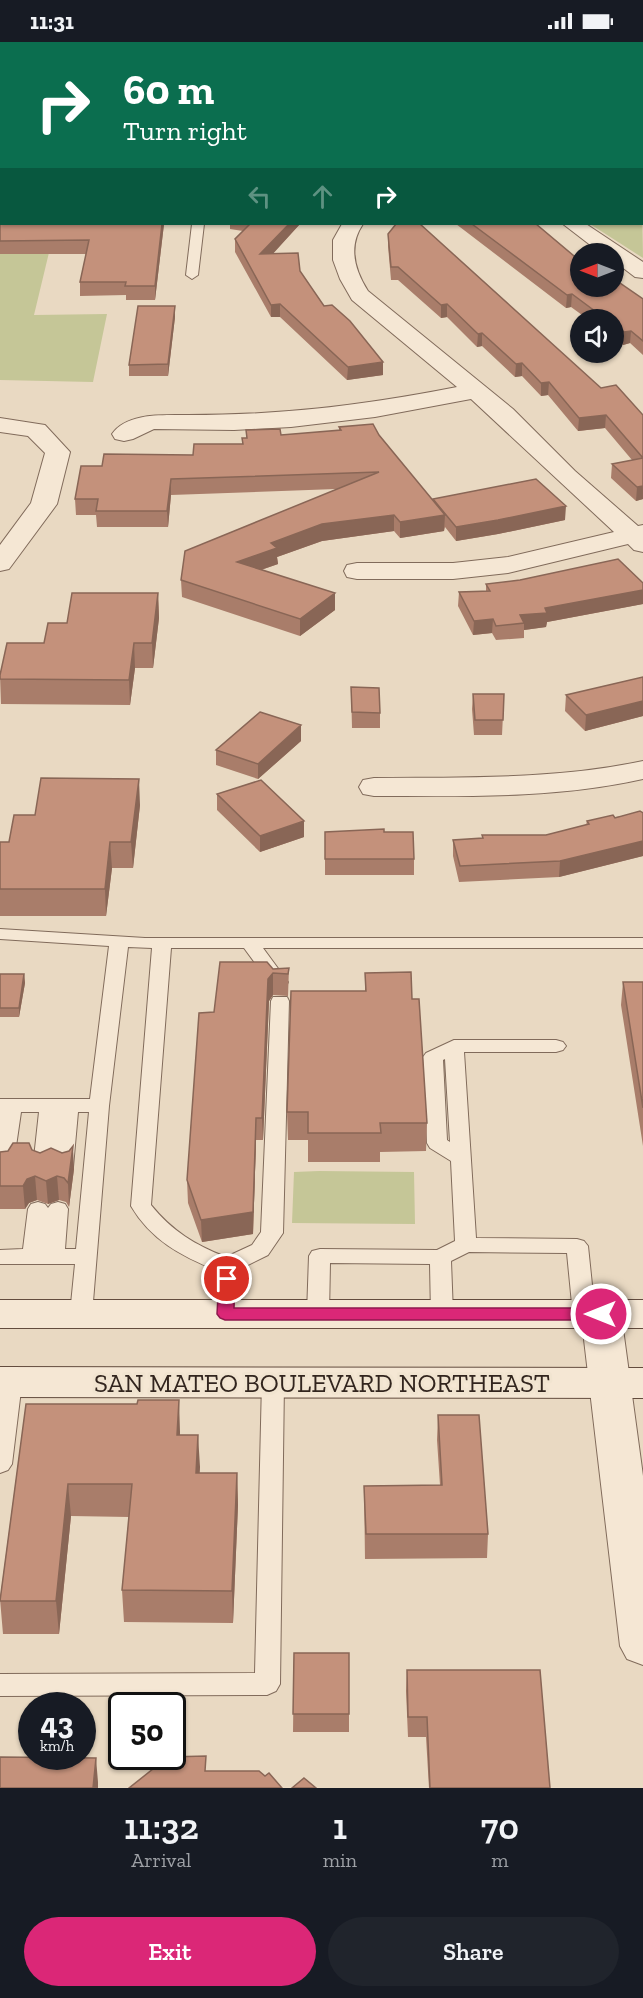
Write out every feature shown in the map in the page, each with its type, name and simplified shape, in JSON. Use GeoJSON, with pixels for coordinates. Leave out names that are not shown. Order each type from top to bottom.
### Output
{"type":"FeatureCollection","features":[{"type":"Feature","properties":{"kind":"street"},"geometry":{"type":"LineString","coordinates":[[352,225],[347,228],[344,240],[346,270],[360,295],[504,414],[566,476],[640,538]]}},
{"type":"Feature","properties":{"kind":"street"},"geometry":{"type":"LineString","coordinates":[[574,225],[643,272]]}},
{"type":"Feature","properties":{"kind":"street"},"geometry":{"type":"LineString","coordinates":[[124,434],[150,422],[234,423],[291,420],[375,410],[475,391]]}},
{"type":"Feature","properties":{"kind":"street"},"geometry":{"type":"LineString","coordinates":[[0,425],[36,430],[58,452],[44,504],[0,563]]}},
{"type":"Feature","properties":{"kind":"street"},"geometry":{"type":"LineString","coordinates":[[357,571],[453,571],[508,565],[640,538]]}},
{"type":"Feature","properties":{"kind":"street"},"geometry":{"type":"LineString","coordinates":[[374,788],[523,785],[582,780],[643,770]]}},
{"type":"Feature","properties":{"kind":"street"},"geometry":{"type":"LineString","coordinates":[[0,1314],[643,1314]]}},
{"type":"Feature","properties":{"kind":"street"},"geometry":{"type":"LineString","coordinates":[[592,1314],[626,1384],[643,1646]]}},
{"type":"Feature","properties":{"kind":"street","name":"SAN MATEO BOULEVARD NORTHEAST"},"geometry":{"type":"LineString","coordinates":[[6,1382],[626,1384]]}},
{"type":"Feature","properties":{"kind":"lane"},"geometry":{"type":"LineString","coordinates":[[192,275],[198,225]]}},
{"type":"Feature","properties":{"kind":"lane"},"geometry":{"type":"LineString","coordinates":[[0,934],[119,943],[643,943]]}},
{"type":"Feature","properties":{"kind":"lane"},"geometry":{"type":"LineString","coordinates":[[81,1314],[99,1106],[119,943]]}},
{"type":"Feature","properties":{"kind":"lane"},"geometry":{"type":"LineString","coordinates":[[162,943],[141,1206],[159,1231],[187,1250],[228,1266],[260,1250],[272,1233],[280,992],[249,943]]}},
{"type":"Feature","properties":{"kind":"lane"},"geometry":{"type":"LineString","coordinates":[[466,1245],[454,1046],[556,1046]]}},
{"type":"Feature","properties":{"kind":"lane"},"geometry":{"type":"LineString","coordinates":[[3,1167],[6,1105],[99,1106]]}},
{"type":"Feature","properties":{"kind":"lane"},"geometry":{"type":"LineString","coordinates":[[53,1167],[59,1106]]}},
{"type":"Feature","properties":{"kind":"lane"},"geometry":{"type":"LineString","coordinates":[[43,1256],[48,1209]]}},
{"type":"Feature","properties":{"kind":"lane"},"geometry":{"type":"LineString","coordinates":[[318,1314],[320,1256],[440,1257],[466,1245],[577,1246],[592,1314]]}},
{"type":"Feature","properties":{"kind":"lane"},"geometry":{"type":"LineString","coordinates":[[0,1257],[86,1256]]}},
{"type":"Feature","properties":{"kind":"lane"},"geometry":{"type":"LineString","coordinates":[[440,1257],[442,1314]]}},
{"type":"Feature","properties":{"kind":"lane"},"geometry":{"type":"LineString","coordinates":[[225,1314],[228,1266]]}},
{"type":"Feature","properties":{"kind":"lane"},"geometry":{"type":"LineString","coordinates":[[0,1464],[6,1382]]}},
{"type":"Feature","properties":{"kind":"lane"},"geometry":{"type":"LineString","coordinates":[[0,1684],[267,1684],[273,1382]]}},
{"type":"Feature","properties":{"kind":"green space"},"geometry":{"type":"Polygon","coordinates":[[[592,225],[642,225],[643,258],[624,246],[624,243],[620,243],[592,225]]]}},
{"type":"Feature","properties":{"kind":"green space"},"geometry":{"type":"Polygon","coordinates":[[[0,226],[52,240],[34,315],[107,314],[93,382],[0,380],[0,226]]]}},
{"type":"Feature","properties":{"kind":"green space"},"geometry":{"type":"Polygon","coordinates":[[[294,1172],[414,1172],[415,1224],[292,1223],[294,1172]]]}},
{"type":"Feature","properties":{"kind":"building"},"geometry":{"type":"Polygon","coordinates":[[[0,225],[162,225],[155,286],[125,286],[126,282],[80,282],[89,240],[0,241],[0,225]]]}},
{"type":"Feature","properties":{"kind":"building"},"geometry":{"type":"Polygon","coordinates":[[[249,225],[288,225],[260,254],[298,253],[300,271],[324,306],[332,305],[350,321],[383,362],[348,367],[280,304],[271,305],[235,239],[249,225]]]}},
{"type":"Feature","properties":{"kind":"building"},"geometry":{"type":"Polygon","coordinates":[[[395,225],[421,225],[570,360],[570,363],[573,363],[601,388],[616,385],[643,415],[643,458],[606,415],[579,418],[549,382],[541,383],[522,363],[516,364],[482,333],[478,334],[447,304],[441,305],[398,267],[391,267],[388,234],[395,225]]]}},
{"type":"Feature","properties":{"kind":"building"},"geometry":{"type":"Polygon","coordinates":[[[473,225],[537,225],[570,253],[570,294],[567,295],[473,225]]]}},
{"type":"Feature","properties":{"kind":"building"},"geometry":{"type":"Polygon","coordinates":[[[624,286],[643,299],[643,341],[631,331],[624,332],[624,309],[592,309],[576,297],[624,297],[624,286]]]}},
{"type":"Feature","properties":{"kind":"building"},"geometry":{"type":"Polygon","coordinates":[[[138,306],[175,306],[168,364],[129,365],[138,306]]]}},
{"type":"Feature","properties":{"kind":"building"},"geometry":{"type":"Polygon","coordinates":[[[373,424],[379,435],[445,515],[400,522],[394,515],[322,524],[271,543],[277,548],[237,562],[335,593],[300,619],[181,580],[185,551],[379,472],[171,479],[167,511],[96,511],[98,499],[75,499],[81,466],[102,466],[104,454],[193,455],[194,444],[243,444],[242,438],[247,438],[246,430],[280,429],[281,435],[341,430],[339,427],[373,424]]]}},
{"type":"Feature","properties":{"kind":"building"},"geometry":{"type":"Polygon","coordinates":[[[643,458],[643,486],[637,487],[612,464],[643,458]]]}},
{"type":"Feature","properties":{"kind":"building"},"geometry":{"type":"Polygon","coordinates":[[[536,479],[566,506],[456,527],[433,499],[536,479]]]}},
{"type":"Feature","properties":{"kind":"building"},"geometry":{"type":"Polygon","coordinates":[[[618,559],[643,583],[643,590],[545,608],[547,613],[520,615],[524,623],[496,626],[493,619],[474,621],[459,592],[490,591],[486,584],[520,580],[618,559]]]}},
{"type":"Feature","properties":{"kind":"building"},"geometry":{"type":"Polygon","coordinates":[[[72,593],[158,593],[152,643],[134,643],[129,680],[0,679],[7,643],[44,643],[48,623],[67,623],[72,593]]]}},
{"type":"Feature","properties":{"kind":"building"},"geometry":{"type":"Polygon","coordinates":[[[643,677],[643,701],[586,715],[566,695],[643,677]]]}},
{"type":"Feature","properties":{"kind":"building"},"geometry":{"type":"Polygon","coordinates":[[[351,687],[379,688],[380,713],[352,712],[351,687]]]}},
{"type":"Feature","properties":{"kind":"building"},"geometry":{"type":"Polygon","coordinates":[[[473,694],[504,694],[503,720],[475,720],[473,694]]]}},
{"type":"Feature","properties":{"kind":"building"},"geometry":{"type":"Polygon","coordinates":[[[260,712],[301,725],[258,764],[216,750],[260,712]]]}},
{"type":"Feature","properties":{"kind":"building"},"geometry":{"type":"Polygon","coordinates":[[[41,778],[139,779],[131,842],[110,842],[105,889],[0,889],[0,842],[9,842],[14,815],[35,815],[41,778]]]}},
{"type":"Feature","properties":{"kind":"building"},"geometry":{"type":"Polygon","coordinates":[[[261,780],[304,821],[260,836],[217,794],[261,780]]]}},
{"type":"Feature","properties":{"kind":"building"},"geometry":{"type":"Polygon","coordinates":[[[640,811],[643,813],[643,841],[560,861],[460,866],[453,840],[483,838],[482,835],[546,835],[589,824],[587,821],[613,815],[615,818],[640,811]]]}},
{"type":"Feature","properties":{"kind":"building"},"geometry":{"type":"Polygon","coordinates":[[[384,829],[384,832],[413,832],[414,859],[325,859],[325,832],[384,829]]]}},
{"type":"Feature","properties":{"kind":"building"},"geometry":{"type":"Polygon","coordinates":[[[220,962],[267,962],[273,969],[289,968],[288,974],[273,973],[268,979],[262,1118],[256,1118],[253,1212],[201,1220],[187,1180],[199,1013],[214,1012],[220,962]]]}},
{"type":"Feature","properties":{"kind":"building"},"geometry":{"type":"Polygon","coordinates":[[[411,972],[412,999],[419,999],[427,1123],[380,1123],[381,1133],[308,1133],[308,1112],[287,1112],[291,991],[366,991],[365,973],[411,972]]]}},
{"type":"Feature","properties":{"kind":"building"},"geometry":{"type":"Polygon","coordinates":[[[0,974],[24,974],[19,1008],[0,1008],[0,974]]]}},
{"type":"Feature","properties":{"kind":"building"},"geometry":{"type":"Polygon","coordinates":[[[623,982],[643,982],[643,1108],[623,982]]]}},
{"type":"Feature","properties":{"kind":"building"},"geometry":{"type":"Polygon","coordinates":[[[13,1143],[29,1143],[32,1150],[40,1153],[51,1148],[62,1153],[69,1151],[73,1146],[68,1183],[64,1178],[57,1176],[46,1181],[35,1176],[27,1179],[23,1186],[0,1186],[0,1152],[8,1151],[13,1143]]]}},
{"type":"Feature","properties":{"kind":"building"},"geometry":{"type":"Polygon","coordinates":[[[138,1400],[179,1400],[177,1435],[198,1435],[196,1473],[237,1473],[232,1591],[122,1590],[132,1484],[68,1484],[56,1601],[0,1601],[26,1404],[137,1404],[138,1400]]]}},
{"type":"Feature","properties":{"kind":"building"},"geometry":{"type":"Polygon","coordinates":[[[438,1415],[479,1415],[488,1534],[366,1534],[364,1486],[442,1485],[438,1415]]]}},
{"type":"Feature","properties":{"kind":"building"},"geometry":{"type":"Polygon","coordinates":[[[294,1653],[349,1653],[349,1714],[293,1714],[294,1653]]]}},
{"type":"Feature","properties":{"kind":"building"},"geometry":{"type":"Polygon","coordinates":[[[407,1670],[540,1670],[550,1788],[430,1788],[427,1717],[408,1717],[407,1670]]]}},
{"type":"Feature","properties":{"kind":"building"},"geometry":{"type":"Polygon","coordinates":[[[206,1756],[205,1771],[259,1771],[265,1776],[269,1773],[282,1788],[129,1788],[152,1770],[186,1770],[186,1757],[206,1756]]]}},
{"type":"Feature","properties":{"kind":"building"},"geometry":{"type":"Polygon","coordinates":[[[0,1757],[18,1757],[18,1770],[95,1770],[93,1788],[0,1788],[0,1757]]]}},
{"type":"Feature","properties":{"kind":"building"},"geometry":{"type":"Polygon","coordinates":[[[304,1778],[316,1788],[292,1788],[304,1778]]]}},
{"type":"Feature","properties":{"kind":"route"},"geometry":{"type":"LineString","coordinates":[[227,1279],[225,1314],[601,1314]]}}]}
